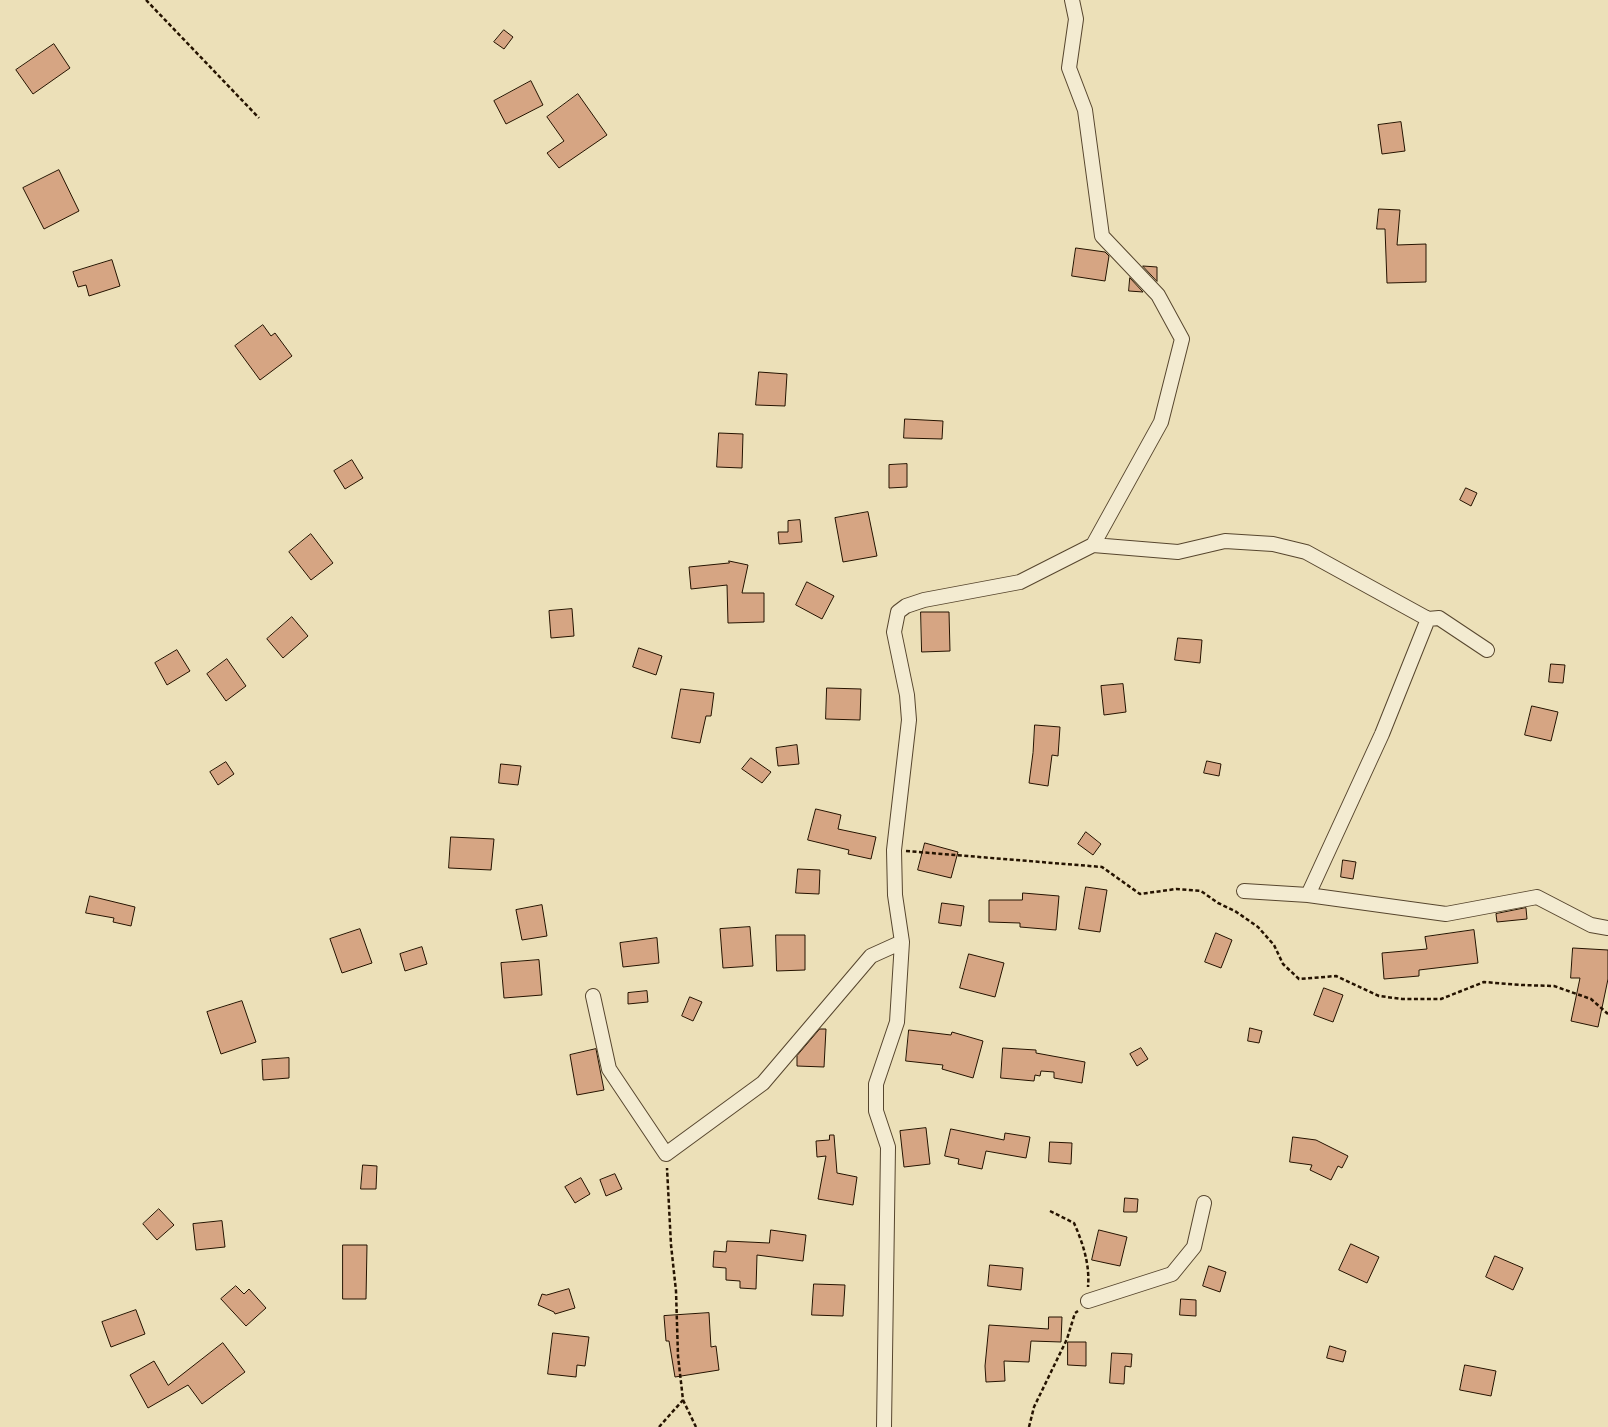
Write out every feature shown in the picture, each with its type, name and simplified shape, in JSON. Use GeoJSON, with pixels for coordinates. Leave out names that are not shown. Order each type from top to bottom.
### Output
{"type":"FeatureCollection","features":[{"type":"Feature","properties":{"kind":"street"},"geometry":{"type":"LineString","coordinates":[[1072,0],[1076,19],[1070,68],[1085,110],[1102,236],[1158,295],[1182,339],[1161,422],[1093,545]]}},
{"type":"Feature","properties":{"kind":"street"},"geometry":{"type":"LineString","coordinates":[[884,1427],[888,1147],[876,1111],[876,1084],[897,1022],[902,942],[895,895],[894,850],[909,720],[907,695],[894,632],[898,612],[906,606],[924,600],[1020,582],[1093,545],[1178,552],[1225,542],[1274,544],[1306,552],[1428,619],[1439,618],[1487,650]]}},
{"type":"Feature","properties":{"kind":"street"},"geometry":{"type":"LineString","coordinates":[[1308,895],[1382,734],[1428,619]]}},
{"type":"Feature","properties":{"kind":"street"},"geometry":{"type":"LineString","coordinates":[[1244,891],[1308,895],[1446,914],[1536,897],[1591,925],[1608,928]]}},
{"type":"Feature","properties":{"kind":"street"},"geometry":{"type":"LineString","coordinates":[[593,996],[609,1069],[666,1154],[763,1083],[871,956],[902,942]]}},
{"type":"Feature","properties":{"kind":"street"},"geometry":{"type":"LineString","coordinates":[[1088,1301],[1172,1274],[1194,1247],[1204,1203]]}},
{"type":"Feature","properties":{"kind":"path"},"geometry":{"type":"LineString","coordinates":[[146,0],[259,118]]}},
{"type":"Feature","properties":{"kind":"path"},"geometry":{"type":"LineString","coordinates":[[894,850],[1102,867],[1140,894],[1176,889],[1201,891],[1218,903],[1236,911],[1258,927],[1274,946],[1282,964],[1299,979],[1336,976],[1379,996],[1402,999],[1441,999],[1484,982],[1554,986],[1591,999],[1608,1014]]}},
{"type":"Feature","properties":{"kind":"path"},"geometry":{"type":"LineString","coordinates":[[666,1154],[671,1245],[676,1291],[678,1356],[683,1400],[696,1427]]}},
{"type":"Feature","properties":{"kind":"path"},"geometry":{"type":"LineString","coordinates":[[1029,1427],[1034,1407],[1067,1339],[1075,1314],[1088,1301],[1084,1247],[1074,1223],[1050,1211]]}},
{"type":"Feature","properties":{"kind":"path"},"geometry":{"type":"LineString","coordinates":[[659,1427],[683,1400]]}},
{"type":"Feature","properties":{"kind":"building"},"geometry":{"type":"Polygon","coordinates":[[[504,30],[513,37],[504,49],[494,42],[504,30]]]}},
{"type":"Feature","properties":{"kind":"building"},"geometry":{"type":"Polygon","coordinates":[[[54,44],[70,68],[33,94],[16,70],[54,44]]]}},
{"type":"Feature","properties":{"kind":"building"},"geometry":{"type":"Polygon","coordinates":[[[531,81],[543,105],[506,124],[494,101],[531,81]]]}},
{"type":"Feature","properties":{"kind":"building"},"geometry":{"type":"Polygon","coordinates":[[[578,94],[607,135],[559,168],[547,153],[564,141],[547,117],[578,94]]]}},
{"type":"Feature","properties":{"kind":"building"},"geometry":{"type":"Polygon","coordinates":[[[1401,122],[1405,151],[1382,154],[1378,125],[1401,122]]]}},
{"type":"Feature","properties":{"kind":"building"},"geometry":{"type":"Polygon","coordinates":[[[59,170],[79,211],[44,229],[23,188],[59,170]]]}},
{"type":"Feature","properties":{"kind":"building"},"geometry":{"type":"Polygon","coordinates":[[[1379,209],[1400,210],[1397,245],[1426,244],[1426,282],[1387,283],[1385,229],[1377,229],[1379,209]]]}},
{"type":"Feature","properties":{"kind":"building"},"geometry":{"type":"Polygon","coordinates":[[[1076,248],[1105,252],[1109,256],[1105,281],[1072,276],[1076,248]]]}},
{"type":"Feature","properties":{"kind":"building"},"geometry":{"type":"Polygon","coordinates":[[[112,260],[120,286],[89,296],[86,285],[78,287],[73,272],[112,260]]]}},
{"type":"Feature","properties":{"kind":"building"},"geometry":{"type":"Polygon","coordinates":[[[1143,266],[1157,267],[1157,281],[1143,266]]]}},
{"type":"Feature","properties":{"kind":"building"},"geometry":{"type":"Polygon","coordinates":[[[1130,278],[1143,292],[1129,291],[1130,278]]]}},
{"type":"Feature","properties":{"kind":"building"},"geometry":{"type":"Polygon","coordinates":[[[263,325],[271,336],[275,333],[292,356],[260,380],[235,346],[263,325]]]}},
{"type":"Feature","properties":{"kind":"building"},"geometry":{"type":"Polygon","coordinates":[[[759,372],[787,374],[785,406],[756,405],[759,372]]]}},
{"type":"Feature","properties":{"kind":"building"},"geometry":{"type":"Polygon","coordinates":[[[905,419],[943,421],[942,439],[904,438],[905,419]]]}},
{"type":"Feature","properties":{"kind":"building"},"geometry":{"type":"Polygon","coordinates":[[[719,433],[743,434],[742,468],[717,467],[719,433]]]}},
{"type":"Feature","properties":{"kind":"building"},"geometry":{"type":"Polygon","coordinates":[[[352,460],[363,478],[345,489],[334,471],[352,460]]]}},
{"type":"Feature","properties":{"kind":"building"},"geometry":{"type":"Polygon","coordinates":[[[907,464],[907,487],[889,488],[889,465],[907,464]]]}},
{"type":"Feature","properties":{"kind":"building"},"geometry":{"type":"Polygon","coordinates":[[[1466,488],[1477,493],[1471,506],[1460,500],[1466,488]]]}},
{"type":"Feature","properties":{"kind":"building"},"geometry":{"type":"Polygon","coordinates":[[[868,512],[877,556],[843,562],[835,518],[868,512]]]}},
{"type":"Feature","properties":{"kind":"building"},"geometry":{"type":"Polygon","coordinates":[[[800,520],[802,542],[779,544],[778,532],[788,532],[788,521],[800,520]]]}},
{"type":"Feature","properties":{"kind":"building"},"geometry":{"type":"Polygon","coordinates":[[[311,534],[333,563],[311,580],[289,552],[311,534]]]}},
{"type":"Feature","properties":{"kind":"building"},"geometry":{"type":"Polygon","coordinates":[[[729,561],[748,565],[742,593],[764,593],[764,622],[728,623],[727,585],[691,589],[689,567],[729,563],[729,561]]]}},
{"type":"Feature","properties":{"kind":"building"},"geometry":{"type":"Polygon","coordinates":[[[807,582],[834,596],[822,619],[796,605],[807,582]]]}},
{"type":"Feature","properties":{"kind":"building"},"geometry":{"type":"Polygon","coordinates":[[[572,609],[574,636],[551,638],[549,611],[572,609]]]}},
{"type":"Feature","properties":{"kind":"building"},"geometry":{"type":"Polygon","coordinates":[[[921,612],[949,612],[950,651],[922,652],[921,612]]]}},
{"type":"Feature","properties":{"kind":"building"},"geometry":{"type":"Polygon","coordinates":[[[292,617],[308,636],[283,658],[267,639],[292,617]]]}},
{"type":"Feature","properties":{"kind":"building"},"geometry":{"type":"Polygon","coordinates":[[[1178,638],[1202,640],[1200,663],[1175,660],[1178,638]]]}},
{"type":"Feature","properties":{"kind":"building"},"geometry":{"type":"Polygon","coordinates":[[[639,648],[662,656],[656,675],[633,667],[639,648]]]}},
{"type":"Feature","properties":{"kind":"building"},"geometry":{"type":"Polygon","coordinates":[[[177,650],[190,671],[167,685],[155,663],[177,650]]]}},
{"type":"Feature","properties":{"kind":"building"},"geometry":{"type":"Polygon","coordinates":[[[227,659],[246,686],[226,701],[207,674],[227,659]]]}},
{"type":"Feature","properties":{"kind":"building"},"geometry":{"type":"Polygon","coordinates":[[[1551,664],[1565,665],[1563,683],[1549,682],[1551,664]]]}},
{"type":"Feature","properties":{"kind":"building"},"geometry":{"type":"Polygon","coordinates":[[[1123,684],[1126,712],[1104,715],[1101,686],[1123,684]]]}},
{"type":"Feature","properties":{"kind":"building"},"geometry":{"type":"Polygon","coordinates":[[[827,688],[861,689],[860,720],[826,719],[827,688]]]}},
{"type":"Feature","properties":{"kind":"building"},"geometry":{"type":"Polygon","coordinates":[[[681,689],[714,693],[711,716],[706,716],[700,743],[672,738],[681,689]]]}},
{"type":"Feature","properties":{"kind":"building"},"geometry":{"type":"Polygon","coordinates":[[[1532,706],[1558,712],[1551,741],[1525,735],[1532,706]]]}},
{"type":"Feature","properties":{"kind":"building"},"geometry":{"type":"Polygon","coordinates":[[[1035,725],[1060,727],[1058,756],[1052,755],[1048,786],[1029,783],[1035,725]]]}},
{"type":"Feature","properties":{"kind":"building"},"geometry":{"type":"Polygon","coordinates":[[[797,745],[799,764],[778,766],[776,748],[797,745]]]}},
{"type":"Feature","properties":{"kind":"building"},"geometry":{"type":"Polygon","coordinates":[[[751,758],[771,772],[762,783],[742,769],[751,758]]]}},
{"type":"Feature","properties":{"kind":"building"},"geometry":{"type":"Polygon","coordinates":[[[1207,761],[1221,764],[1219,776],[1204,773],[1207,761]]]}},
{"type":"Feature","properties":{"kind":"building"},"geometry":{"type":"Polygon","coordinates":[[[226,762],[234,774],[218,785],[210,772],[226,762]]]}},
{"type":"Feature","properties":{"kind":"building"},"geometry":{"type":"Polygon","coordinates":[[[501,764],[521,766],[518,785],[499,783],[501,764]]]}},
{"type":"Feature","properties":{"kind":"building"},"geometry":{"type":"Polygon","coordinates":[[[816,809],[841,815],[838,829],[876,837],[871,859],[848,854],[849,850],[808,840],[816,809]]]}},
{"type":"Feature","properties":{"kind":"building"},"geometry":{"type":"Polygon","coordinates":[[[1086,832],[1101,844],[1093,855],[1078,844],[1086,832]]]}},
{"type":"Feature","properties":{"kind":"building"},"geometry":{"type":"Polygon","coordinates":[[[451,837],[494,839],[491,870],[449,868],[451,837]]]}},
{"type":"Feature","properties":{"kind":"building"},"geometry":{"type":"Polygon","coordinates":[[[925,843],[958,852],[951,878],[918,870],[925,843]]]}},
{"type":"Feature","properties":{"kind":"building"},"geometry":{"type":"Polygon","coordinates":[[[1343,860],[1356,862],[1353,879],[1341,877],[1343,860]]]}},
{"type":"Feature","properties":{"kind":"building"},"geometry":{"type":"Polygon","coordinates":[[[798,869],[820,870],[819,894],[796,893],[798,869]]]}},
{"type":"Feature","properties":{"kind":"building"},"geometry":{"type":"Polygon","coordinates":[[[1086,887],[1107,890],[1100,932],[1079,929],[1086,887]]]}},
{"type":"Feature","properties":{"kind":"building"},"geometry":{"type":"Polygon","coordinates":[[[1023,893],[1059,896],[1056,930],[1020,927],[1020,923],[989,922],[989,900],[1022,900],[1023,893]]]}},
{"type":"Feature","properties":{"kind":"building"},"geometry":{"type":"Polygon","coordinates":[[[90,896],[135,907],[131,926],[113,922],[114,918],[86,913],[90,896]]]}},
{"type":"Feature","properties":{"kind":"building"},"geometry":{"type":"Polygon","coordinates":[[[942,903],[964,906],[961,926],[939,923],[942,903]]]}},
{"type":"Feature","properties":{"kind":"building"},"geometry":{"type":"Polygon","coordinates":[[[542,905],[547,936],[522,940],[516,910],[542,905]]]}},
{"type":"Feature","properties":{"kind":"building"},"geometry":{"type":"Polygon","coordinates":[[[1526,908],[1527,919],[1497,922],[1496,914],[1526,908]]]}},
{"type":"Feature","properties":{"kind":"building"},"geometry":{"type":"Polygon","coordinates":[[[750,927],[753,966],[723,968],[720,929],[750,927]]]}},
{"type":"Feature","properties":{"kind":"building"},"geometry":{"type":"Polygon","coordinates":[[[360,929],[372,963],[342,973],[330,939],[360,929]]]}},
{"type":"Feature","properties":{"kind":"building"},"geometry":{"type":"Polygon","coordinates":[[[1474,930],[1478,963],[1419,970],[1419,976],[1384,979],[1382,953],[1427,949],[1425,937],[1474,930]]]}},
{"type":"Feature","properties":{"kind":"building"},"geometry":{"type":"Polygon","coordinates":[[[1216,933],[1232,940],[1221,968],[1205,962],[1216,933]]]}},
{"type":"Feature","properties":{"kind":"building"},"geometry":{"type":"Polygon","coordinates":[[[776,935],[805,935],[805,970],[777,971],[776,935]]]}},
{"type":"Feature","properties":{"kind":"building"},"geometry":{"type":"Polygon","coordinates":[[[657,938],[659,963],[623,967],[620,943],[657,938]]]}},
{"type":"Feature","properties":{"kind":"building"},"geometry":{"type":"Polygon","coordinates":[[[422,947],[427,964],[405,971],[400,954],[422,947]]]}},
{"type":"Feature","properties":{"kind":"building"},"geometry":{"type":"Polygon","coordinates":[[[1573,948],[1608,950],[1608,979],[1598,1027],[1571,1021],[1580,978],[1571,978],[1573,948]]]}},
{"type":"Feature","properties":{"kind":"building"},"geometry":{"type":"Polygon","coordinates":[[[969,954],[1004,963],[995,997],[960,988],[969,954]]]}},
{"type":"Feature","properties":{"kind":"building"},"geometry":{"type":"Polygon","coordinates":[[[539,960],[542,995],[504,998],[501,963],[539,960]]]}},
{"type":"Feature","properties":{"kind":"building"},"geometry":{"type":"Polygon","coordinates":[[[1324,988],[1343,995],[1333,1022],[1314,1015],[1324,988]]]}},
{"type":"Feature","properties":{"kind":"building"},"geometry":{"type":"Polygon","coordinates":[[[647,991],[648,1002],[628,1004],[628,993],[647,991]]]}},
{"type":"Feature","properties":{"kind":"building"},"geometry":{"type":"Polygon","coordinates":[[[690,997],[702,1002],[693,1021],[682,1016],[690,997]]]}},
{"type":"Feature","properties":{"kind":"building"},"geometry":{"type":"Polygon","coordinates":[[[242,1001],[256,1042],[221,1054],[207,1012],[242,1001]]]}},
{"type":"Feature","properties":{"kind":"building"},"geometry":{"type":"Polygon","coordinates":[[[1250,1028],[1262,1031],[1259,1043],[1248,1041],[1250,1028]]]}},
{"type":"Feature","properties":{"kind":"building"},"geometry":{"type":"Polygon","coordinates":[[[820,1029],[826,1029],[824,1067],[797,1066],[797,1056],[820,1029]]]}},
{"type":"Feature","properties":{"kind":"building"},"geometry":{"type":"Polygon","coordinates":[[[909,1030],[951,1035],[952,1032],[983,1041],[973,1078],[942,1069],[943,1065],[906,1061],[909,1030]]]}},
{"type":"Feature","properties":{"kind":"building"},"geometry":{"type":"Polygon","coordinates":[[[1003,1048],[1036,1050],[1036,1053],[1085,1062],[1082,1083],[1054,1078],[1054,1072],[1041,1071],[1040,1076],[1035,1075],[1034,1081],[1001,1078],[1003,1048]]]}},
{"type":"Feature","properties":{"kind":"building"},"geometry":{"type":"Polygon","coordinates":[[[1141,1048],[1148,1059],[1137,1066],[1130,1054],[1141,1048]]]}},
{"type":"Feature","properties":{"kind":"building"},"geometry":{"type":"Polygon","coordinates":[[[596,1049],[604,1090],[577,1095],[570,1055],[596,1049]]]}},
{"type":"Feature","properties":{"kind":"building"},"geometry":{"type":"Polygon","coordinates":[[[289,1058],[289,1078],[263,1080],[262,1060],[289,1058]]]}},
{"type":"Feature","properties":{"kind":"building"},"geometry":{"type":"Polygon","coordinates":[[[926,1128],[930,1164],[904,1167],[900,1131],[926,1128]]]}},
{"type":"Feature","properties":{"kind":"building"},"geometry":{"type":"Polygon","coordinates":[[[951,1129],[1004,1140],[1005,1133],[1030,1137],[1026,1158],[986,1151],[982,1169],[958,1164],[959,1159],[945,1156],[951,1129]]]}},
{"type":"Feature","properties":{"kind":"building"},"geometry":{"type":"Polygon","coordinates":[[[830,1135],[834,1135],[837,1173],[857,1177],[853,1205],[818,1199],[826,1156],[817,1157],[816,1141],[829,1140],[830,1135]]]}},
{"type":"Feature","properties":{"kind":"building"},"geometry":{"type":"Polygon","coordinates":[[[1293,1137],[1316,1140],[1348,1156],[1342,1168],[1338,1166],[1331,1180],[1310,1170],[1312,1165],[1290,1162],[1293,1137]]]}},
{"type":"Feature","properties":{"kind":"building"},"geometry":{"type":"Polygon","coordinates":[[[1050,1142],[1072,1143],[1071,1164],[1049,1162],[1050,1142]]]}},
{"type":"Feature","properties":{"kind":"building"},"geometry":{"type":"Polygon","coordinates":[[[363,1165],[377,1166],[376,1189],[361,1189],[363,1165]]]}},
{"type":"Feature","properties":{"kind":"building"},"geometry":{"type":"Polygon","coordinates":[[[615,1174],[622,1189],[606,1196],[600,1180],[615,1174]]]}},
{"type":"Feature","properties":{"kind":"building"},"geometry":{"type":"Polygon","coordinates":[[[581,1178],[590,1194],[575,1203],[565,1187],[581,1178]]]}},
{"type":"Feature","properties":{"kind":"building"},"geometry":{"type":"Polygon","coordinates":[[[1125,1198],[1138,1199],[1137,1212],[1124,1212],[1125,1198]]]}},
{"type":"Feature","properties":{"kind":"building"},"geometry":{"type":"Polygon","coordinates":[[[159,1209],[174,1225],[157,1240],[143,1224],[159,1209]]]}},
{"type":"Feature","properties":{"kind":"building"},"geometry":{"type":"Polygon","coordinates":[[[222,1221],[225,1247],[196,1250],[193,1224],[222,1221]]]}},
{"type":"Feature","properties":{"kind":"building"},"geometry":{"type":"Polygon","coordinates":[[[771,1230],[806,1235],[803,1261],[757,1255],[756,1289],[740,1288],[740,1281],[726,1280],[726,1268],[713,1267],[714,1251],[726,1252],[727,1241],[769,1243],[771,1230]]]}},
{"type":"Feature","properties":{"kind":"building"},"geometry":{"type":"Polygon","coordinates":[[[1099,1230],[1127,1237],[1120,1266],[1092,1260],[1099,1230]]]}},
{"type":"Feature","properties":{"kind":"building"},"geometry":{"type":"Polygon","coordinates":[[[1351,1244],[1379,1257],[1367,1283],[1339,1270],[1351,1244]]]}},
{"type":"Feature","properties":{"kind":"building"},"geometry":{"type":"Polygon","coordinates":[[[343,1245],[367,1245],[366,1299],[343,1299],[343,1245]]]}},
{"type":"Feature","properties":{"kind":"building"},"geometry":{"type":"Polygon","coordinates":[[[1495,1256],[1523,1268],[1513,1290],[1486,1277],[1495,1256]]]}},
{"type":"Feature","properties":{"kind":"building"},"geometry":{"type":"Polygon","coordinates":[[[990,1265],[1023,1268],[1021,1290],[988,1286],[990,1265]]]}},
{"type":"Feature","properties":{"kind":"building"},"geometry":{"type":"Polygon","coordinates":[[[1209,1266],[1226,1272],[1220,1292],[1203,1286],[1209,1266]]]}},
{"type":"Feature","properties":{"kind":"building"},"geometry":{"type":"Polygon","coordinates":[[[814,1284],[845,1285],[843,1316],[812,1315],[814,1284]]]}},
{"type":"Feature","properties":{"kind":"building"},"geometry":{"type":"Polygon","coordinates":[[[236,1286],[244,1294],[249,1289],[266,1308],[246,1326],[221,1299],[236,1286]]]}},
{"type":"Feature","properties":{"kind":"building"},"geometry":{"type":"Polygon","coordinates":[[[569,1289],[575,1308],[555,1314],[538,1305],[542,1294],[546,1295],[569,1289]]]}},
{"type":"Feature","properties":{"kind":"building"},"geometry":{"type":"Polygon","coordinates":[[[1181,1299],[1196,1300],[1196,1316],[1180,1315],[1181,1299]]]}},
{"type":"Feature","properties":{"kind":"building"},"geometry":{"type":"Polygon","coordinates":[[[136,1310],[145,1334],[111,1347],[102,1322],[136,1310]]]}},
{"type":"Feature","properties":{"kind":"building"},"geometry":{"type":"Polygon","coordinates":[[[709,1313],[711,1347],[716,1346],[719,1370],[675,1377],[669,1341],[666,1341],[664,1316],[709,1313]]]}},
{"type":"Feature","properties":{"kind":"building"},"geometry":{"type":"Polygon","coordinates":[[[1049,1317],[1062,1317],[1061,1342],[1031,1341],[1029,1362],[1004,1361],[1005,1381],[986,1382],[985,1366],[989,1325],[1048,1329],[1049,1317]]]}},
{"type":"Feature","properties":{"kind":"building"},"geometry":{"type":"Polygon","coordinates":[[[553,1333],[589,1337],[585,1366],[577,1365],[576,1377],[548,1374],[553,1333]]]}},
{"type":"Feature","properties":{"kind":"building"},"geometry":{"type":"Polygon","coordinates":[[[1068,1342],[1086,1342],[1086,1366],[1068,1365],[1068,1342]]]}},
{"type":"Feature","properties":{"kind":"building"},"geometry":{"type":"Polygon","coordinates":[[[223,1343],[245,1372],[202,1404],[188,1385],[148,1408],[130,1375],[154,1361],[168,1385],[223,1343]]]}},
{"type":"Feature","properties":{"kind":"building"},"geometry":{"type":"Polygon","coordinates":[[[1330,1346],[1346,1351],[1343,1362],[1327,1358],[1330,1346]]]}},
{"type":"Feature","properties":{"kind":"building"},"geometry":{"type":"Polygon","coordinates":[[[1112,1353],[1132,1354],[1131,1367],[1125,1366],[1124,1384],[1110,1383],[1112,1353]]]}},
{"type":"Feature","properties":{"kind":"building"},"geometry":{"type":"Polygon","coordinates":[[[1465,1365],[1496,1371],[1491,1396],[1460,1390],[1465,1365]]]}}]}
